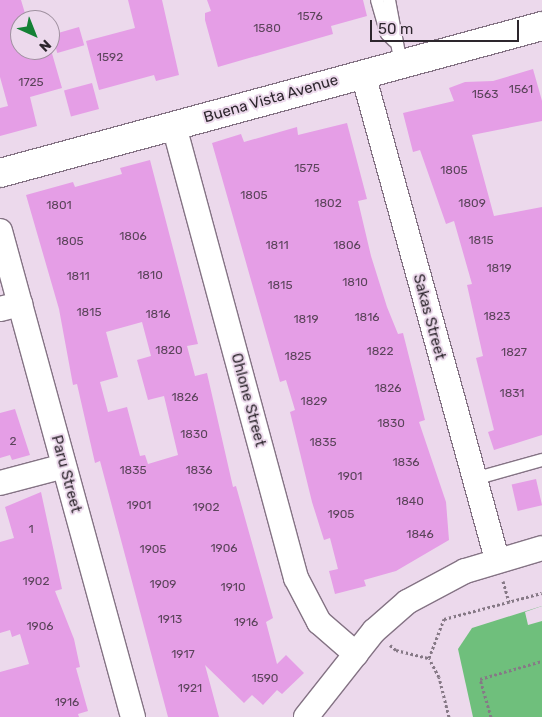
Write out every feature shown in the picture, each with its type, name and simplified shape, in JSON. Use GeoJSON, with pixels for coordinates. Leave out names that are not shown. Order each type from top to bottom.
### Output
{"type":"FeatureCollection","features":[{"type":"Feature","properties":{"kind":"street","name":"Buena Vista Avenue"},"geometry":{"type":"LineString","coordinates":[[0,173],[363,74],[398,52],[542,26]]}},
{"type":"Feature","properties":{"kind":"street","name":"Sakas Street"},"geometry":{"type":"LineString","coordinates":[[363,74],[499,567]]}},
{"type":"Feature","properties":{"kind":"street","name":"Ohlone Street"},"geometry":{"type":"LineString","coordinates":[[174,126],[296,578],[319,622],[356,654]]}},
{"type":"Feature","properties":{"kind":"street","name":"Paru Street"},"geometry":{"type":"LineString","coordinates":[[0,231],[10,307],[64,466],[133,717]]}},
{"type":"Feature","properties":{"kind":"street"},"geometry":{"type":"LineString","coordinates":[[0,483],[64,466]]}},
{"type":"Feature","properties":{"kind":"street"},"geometry":{"type":"LineString","coordinates":[[306,717],[356,654],[407,602],[458,574],[499,567],[542,548]]}},
{"type":"Feature","properties":{"kind":"lane"},"geometry":{"type":"LineString","coordinates":[[377,0],[387,34],[398,52]]}},
{"type":"Feature","properties":{"kind":"lane"},"geometry":{"type":"LineString","coordinates":[[389,0],[397,31],[398,52]]}},
{"type":"Feature","properties":{"kind":"lane"},"geometry":{"type":"LineString","coordinates":[[474,479],[542,460]]}},
{"type":"Feature","properties":{"kind":"path"},"geometry":{"type":"LineString","coordinates":[[499,567],[509,602]]}},
{"type":"Feature","properties":{"kind":"path"},"geometry":{"type":"LineString","coordinates":[[449,717],[439,678],[429,658],[444,619],[542,593]]}},
{"type":"Feature","properties":{"kind":"path"},"geometry":{"type":"LineString","coordinates":[[385,641],[396,650],[429,658]]}},
{"type":"Feature","properties":{"kind":"path"},"geometry":{"type":"LineString","coordinates":[[491,717],[480,679],[542,662]]}},
{"type":"Feature","properties":{"kind":"shaded area"},"geometry":{"type":"Polygon","coordinates":[[[542,606],[542,717],[473,717],[458,649],[472,628],[542,606]]]}},
{"type":"Feature","properties":{"kind":"pier"},"geometry":{"type":"Polygon","coordinates":[[[542,606],[542,621],[528,625],[525,612],[542,606]]]}},
{"type":"Feature","properties":{"kind":"building"},"geometry":{"type":"Polygon","coordinates":[[[0,0],[21,0],[24,10],[10,10],[10,60],[54,60],[62,88],[30,97],[37,126],[0,136],[0,108],[8,106],[0,77],[0,0]]]}},
{"type":"Feature","properties":{"kind":"building"},"geometry":{"type":"Polygon","coordinates":[[[128,0],[162,0],[179,75],[156,81],[154,75],[99,90],[86,41],[135,28],[128,0]]]}},
{"type":"Feature","properties":{"kind":"building"},"geometry":{"type":"Polygon","coordinates":[[[207,0],[363,0],[367,16],[331,26],[333,34],[218,67],[205,20],[205,13],[211,11],[207,0]]]}},
{"type":"Feature","properties":{"kind":"building"},"geometry":{"type":"Polygon","coordinates":[[[79,27],[84,45],[60,52],[60,32],[79,27]]]}},
{"type":"Feature","properties":{"kind":"building"},"geometry":{"type":"Polygon","coordinates":[[[533,69],[542,101],[542,121],[472,135],[494,216],[542,207],[542,435],[494,450],[488,432],[494,430],[476,358],[483,356],[467,285],[472,284],[454,221],[446,224],[420,150],[413,152],[403,113],[454,101],[449,88],[465,82],[493,81],[533,69]]]}},
{"type":"Feature","properties":{"kind":"building"},"geometry":{"type":"Polygon","coordinates":[[[92,83],[99,109],[71,117],[64,91],[92,83]]]}},
{"type":"Feature","properties":{"kind":"building"},"geometry":{"type":"Polygon","coordinates":[[[347,123],[367,199],[358,201],[371,256],[387,307],[398,334],[403,333],[425,420],[419,422],[446,502],[449,540],[396,571],[364,580],[366,586],[335,594],[329,571],[338,569],[330,538],[324,540],[312,502],[290,412],[295,410],[286,380],[280,382],[212,143],[241,134],[244,142],[297,127],[298,135],[347,123]]]}},
{"type":"Feature","properties":{"kind":"building"},"geometry":{"type":"Polygon","coordinates":[[[150,160],[198,344],[187,346],[195,376],[207,373],[233,487],[236,486],[273,618],[266,622],[277,664],[286,655],[304,673],[282,694],[277,690],[263,705],[252,695],[244,703],[205,665],[219,717],[168,717],[100,461],[95,463],[77,384],[73,385],[59,309],[26,195],[73,182],[75,187],[122,174],[120,168],[150,160]],[[142,322],[106,332],[118,377],[100,382],[108,412],[127,407],[140,456],[145,455],[148,464],[178,455],[164,396],[148,400],[137,360],[151,356],[142,322]]]}},
{"type":"Feature","properties":{"kind":"building"},"geometry":{"type":"Polygon","coordinates":[[[15,409],[30,455],[12,460],[10,455],[0,458],[0,413],[15,409]]]}},
{"type":"Feature","properties":{"kind":"building"},"geometry":{"type":"Polygon","coordinates":[[[536,479],[542,505],[518,511],[512,485],[536,479]]]}},
{"type":"Feature","properties":{"kind":"building"},"geometry":{"type":"Polygon","coordinates":[[[41,492],[62,589],[55,591],[74,639],[80,667],[76,668],[88,711],[78,714],[79,717],[0,717],[0,672],[29,664],[20,634],[12,637],[10,630],[0,633],[0,542],[14,538],[5,507],[41,492]]]}}]}
